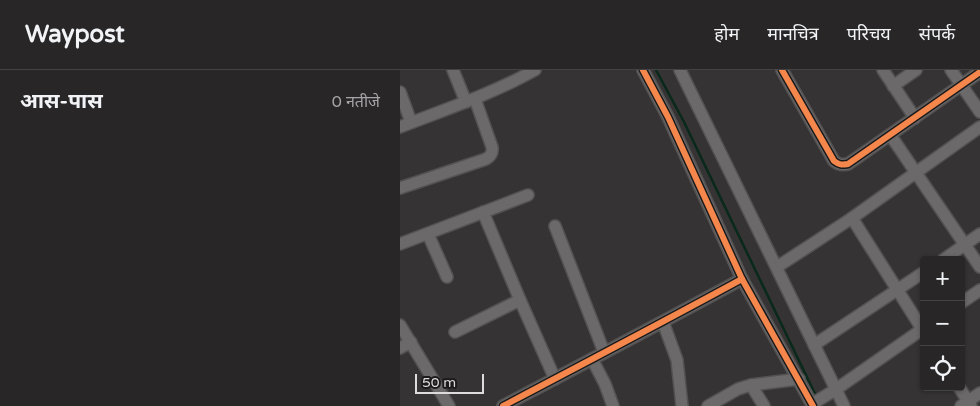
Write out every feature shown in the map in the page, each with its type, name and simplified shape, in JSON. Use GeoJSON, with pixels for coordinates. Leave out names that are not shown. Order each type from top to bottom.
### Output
{"type":"FeatureCollection","features":[{"type":"Feature","properties":{"kind":"street"},"geometry":{"type":"LineString","coordinates":[[400,188],[486,159],[493,152],[471,101],[453,70]]}},
{"type":"Feature","properties":{"kind":"street"},"geometry":{"type":"LineString","coordinates":[[400,127],[471,101],[515,75],[535,70]]}},
{"type":"Feature","properties":{"kind":"street"},"geometry":{"type":"LineString","coordinates":[[643,70],[668,118],[742,279],[813,404],[920,332]]}},
{"type":"Feature","properties":{"kind":"street"},"geometry":{"type":"LineString","coordinates":[[680,70],[814,345],[831,393],[844,406]]}},
{"type":"Feature","properties":{"kind":"street"},"geometry":{"type":"LineString","coordinates":[[782,70],[834,161],[838,164],[848,164],[891,136],[980,72]]}},
{"type":"Feature","properties":{"kind":"street"},"geometry":{"type":"LineString","coordinates":[[883,70],[915,118]]}},
{"type":"Feature","properties":{"kind":"street"},"geometry":{"type":"LineString","coordinates":[[893,86],[916,70]]}},
{"type":"Feature","properties":{"kind":"street"},"geometry":{"type":"LineString","coordinates":[[951,70],[980,112]]}},
{"type":"Feature","properties":{"kind":"street"},"geometry":{"type":"LineString","coordinates":[[400,92],[411,122]]}},
{"type":"Feature","properties":{"kind":"street"},"geometry":{"type":"LineString","coordinates":[[777,267],[852,218],[980,127]]}},
{"type":"Feature","properties":{"kind":"street"},"geometry":{"type":"LineString","coordinates":[[891,136],[980,267]]}},
{"type":"Feature","properties":{"kind":"street"},"geometry":{"type":"LineString","coordinates":[[400,244],[528,195]]}},
{"type":"Feature","properties":{"kind":"street"},"geometry":{"type":"LineString","coordinates":[[483,212],[555,379]]}},
{"type":"Feature","properties":{"kind":"street"},"geometry":{"type":"LineString","coordinates":[[852,218],[920,325]]}},
{"type":"Feature","properties":{"kind":"street"},"geometry":{"type":"LineString","coordinates":[[554,226],[604,352]]}},
{"type":"Feature","properties":{"kind":"street"},"geometry":{"type":"LineString","coordinates":[[428,234],[447,277]]}},
{"type":"Feature","properties":{"kind":"street"},"geometry":{"type":"LineString","coordinates":[[949,256],[980,234]]}},
{"type":"Feature","properties":{"kind":"street"},"geometry":{"type":"LineString","coordinates":[[814,345],[920,275]]}},
{"type":"Feature","properties":{"kind":"street"},"geometry":{"type":"LineString","coordinates":[[503,406],[742,279]]}},
{"type":"Feature","properties":{"kind":"street"},"geometry":{"type":"LineString","coordinates":[[964,301],[980,290]]}},
{"type":"Feature","properties":{"kind":"street"},"geometry":{"type":"LineString","coordinates":[[455,332],[520,300]]}},
{"type":"Feature","properties":{"kind":"street"},"geometry":{"type":"LineString","coordinates":[[663,322],[677,360],[682,406]]}},
{"type":"Feature","properties":{"kind":"street"},"geometry":{"type":"LineString","coordinates":[[400,325],[447,406]]}},
{"type":"Feature","properties":{"kind":"street"},"geometry":{"type":"LineString","coordinates":[[400,348],[411,342]]}},
{"type":"Feature","properties":{"kind":"street"},"geometry":{"type":"LineString","coordinates":[[592,359],[605,384],[613,406]]}},
{"type":"Feature","properties":{"kind":"street"},"geometry":{"type":"LineString","coordinates":[[708,406],[738,389],[751,385],[799,379]]}},
{"type":"Feature","properties":{"kind":"street"},"geometry":{"type":"LineString","coordinates":[[751,385],[764,406]]}},
{"type":"Feature","properties":{"kind":"street"},"geometry":{"type":"LineString","coordinates":[[961,391],[967,404],[980,393]]}},
{"type":"Feature","properties":{"kind":"waterway"},"geometry":{"type":"LineString","coordinates":[[656,70],[684,122],[817,398]]}},
{"type":"Feature","properties":{"kind":"cycle path"},"geometry":{"type":"LineString","coordinates":[[643,70],[668,117],[742,279],[813,406]]}},
{"type":"Feature","properties":{"kind":"cycle path"},"geometry":{"type":"LineString","coordinates":[[782,70],[834,161],[842,165],[848,164],[980,72]]}},
{"type":"Feature","properties":{"kind":"cycle path"},"geometry":{"type":"LineString","coordinates":[[503,406],[742,279]]}}]}
